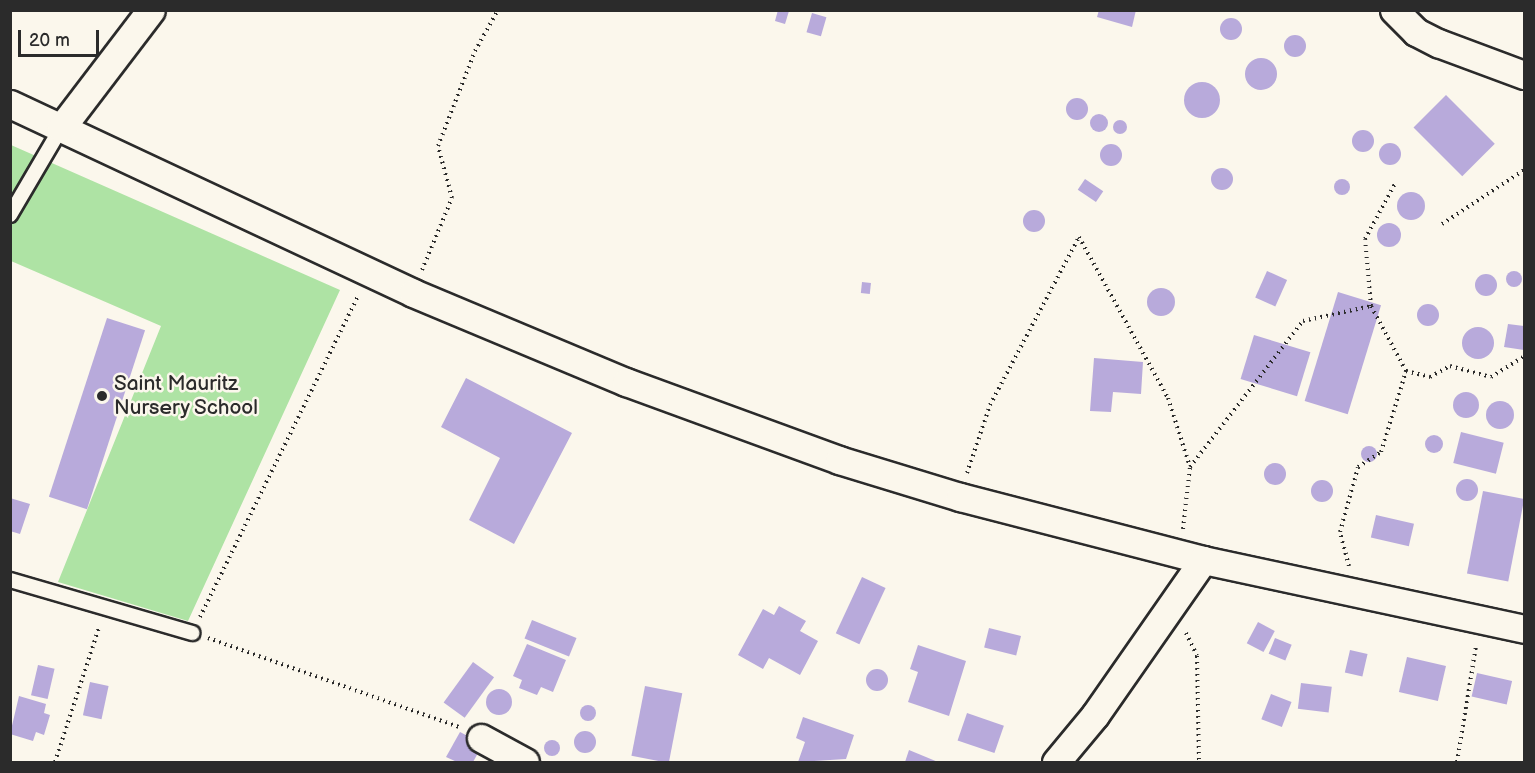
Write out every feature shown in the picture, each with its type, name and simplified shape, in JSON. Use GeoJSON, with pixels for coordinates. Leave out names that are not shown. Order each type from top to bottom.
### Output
{"type":"FeatureCollection","features":[{"type":"Feature","properties":{"kind":"street"},"geometry":{"type":"LineString","coordinates":[[61,128],[150,10]]}},
{"type":"Feature","properties":{"kind":"street"},"geometry":{"type":"LineString","coordinates":[[1394,10],[1416,32],[1438,43],[1524,75]]}},
{"type":"Feature","properties":{"kind":"street"},"geometry":{"type":"LineString","coordinates":[[10,104],[413,292],[728,420],[839,460],[960,497],[1192,557],[1356,592],[1480,622],[1524,629]]}},
{"type":"Feature","properties":{"kind":"street"},"geometry":{"type":"LineString","coordinates":[[1056,762],[1172,606],[1192,557]]}},
{"type":"Feature","properties":{"kind":"street"},"geometry":{"type":"LineString","coordinates":[[481,738],[525,762]]}},
{"type":"Feature","properties":{"kind":"lane"},"geometry":{"type":"LineString","coordinates":[[10,215],[61,128]]}},
{"type":"Feature","properties":{"kind":"lane"},"geometry":{"type":"LineString","coordinates":[[10,580],[192,633]]}},
{"type":"Feature","properties":{"kind":"path"},"geometry":{"type":"LineString","coordinates":[[413,292],[452,198],[438,146],[475,51],[498,10]]}},
{"type":"Feature","properties":{"kind":"path"},"geometry":{"type":"LineString","coordinates":[[1442,224],[1524,170]]}},
{"type":"Feature","properties":{"kind":"path"},"geometry":{"type":"LineString","coordinates":[[1356,592],[1340,532],[1358,467],[1382,452],[1406,371],[1371,306],[1365,239],[1396,182]]}},
{"type":"Feature","properties":{"kind":"path"},"geometry":{"type":"LineString","coordinates":[[960,497],[990,405],[1079,237],[1168,398],[1190,467],[1192,557]]}},
{"type":"Feature","properties":{"kind":"path"},"geometry":{"type":"LineString","coordinates":[[369,273],[192,633],[455,725],[481,738]]}},
{"type":"Feature","properties":{"kind":"path"},"geometry":{"type":"LineString","coordinates":[[1190,467],[1303,321],[1371,306]]}},
{"type":"Feature","properties":{"kind":"path"},"geometry":{"type":"LineString","coordinates":[[1406,371],[1430,377],[1450,366],[1491,377],[1524,356]]}},
{"type":"Feature","properties":{"kind":"path"},"geometry":{"type":"LineString","coordinates":[[1172,606],[1197,656],[1199,762]]}},
{"type":"Feature","properties":{"kind":"path"},"geometry":{"type":"LineString","coordinates":[[55,762],[104,609]]}},
{"type":"Feature","properties":{"kind":"path"},"geometry":{"type":"LineString","coordinates":[[1457,762],[1480,622]]}},
{"type":"Feature","properties":{"kind":"green space"},"geometry":{"type":"Polygon","coordinates":[[[11,145],[340,290],[188,621],[58,582],[161,326],[11,261],[11,145]]]}},
{"type":"Feature","properties":{"kind":"building"},"geometry":{"type":"Polygon","coordinates":[[[778,10],[789,11],[785,24],[775,21],[778,10]]]}},
{"type":"Feature","properties":{"kind":"building"},"geometry":{"type":"Polygon","coordinates":[[[1099,10],[1136,10],[1132,27],[1097,17],[1099,10]]]}},
{"type":"Feature","properties":{"kind":"building"},"geometry":{"type":"Polygon","coordinates":[[[812,13],[826,17],[821,36],[806,32],[812,13]]]}},
{"type":"Feature","properties":{"kind":"building"},"geometry":{"type":"Polygon","coordinates":[[[1231,18],[1239,21],[1242,29],[1239,37],[1231,40],[1223,37],[1220,29],[1223,21],[1231,18]]]}},
{"type":"Feature","properties":{"kind":"building"},"geometry":{"type":"Polygon","coordinates":[[[1295,35],[1303,38],[1306,46],[1303,54],[1295,57],[1287,54],[1284,46],[1287,38],[1295,35]]]}},
{"type":"Feature","properties":{"kind":"building"},"geometry":{"type":"Polygon","coordinates":[[[1261,58],[1273,62],[1277,74],[1273,86],[1261,90],[1249,86],[1245,74],[1249,62],[1261,58]]]}},
{"type":"Feature","properties":{"kind":"building"},"geometry":{"type":"Polygon","coordinates":[[[1202,82],[1215,87],[1220,100],[1215,113],[1202,118],[1189,113],[1184,100],[1189,87],[1202,82]]]}},
{"type":"Feature","properties":{"kind":"building"},"geometry":{"type":"Polygon","coordinates":[[[1446,95],[1495,144],[1462,176],[1413,128],[1446,95]]]}},
{"type":"Feature","properties":{"kind":"building"},"geometry":{"type":"Polygon","coordinates":[[[1077,98],[1085,101],[1088,109],[1085,117],[1077,120],[1069,117],[1066,109],[1069,101],[1077,98]]]}},
{"type":"Feature","properties":{"kind":"building"},"geometry":{"type":"Polygon","coordinates":[[[1099,114],[1105,117],[1108,123],[1105,129],[1099,132],[1093,129],[1090,123],[1093,117],[1099,114]]]}},
{"type":"Feature","properties":{"kind":"building"},"geometry":{"type":"Polygon","coordinates":[[[1117,120],[1123,120],[1127,127],[1123,134],[1117,134],[1113,130],[1113,124],[1117,120]]]}},
{"type":"Feature","properties":{"kind":"building"},"geometry":{"type":"Polygon","coordinates":[[[1363,130],[1371,133],[1374,141],[1371,149],[1363,152],[1355,149],[1352,141],[1355,133],[1363,130]]]}},
{"type":"Feature","properties":{"kind":"building"},"geometry":{"type":"Polygon","coordinates":[[[1390,143],[1398,146],[1401,154],[1398,162],[1390,165],[1382,162],[1379,154],[1382,146],[1390,143]]]}},
{"type":"Feature","properties":{"kind":"building"},"geometry":{"type":"Polygon","coordinates":[[[1111,144],[1119,147],[1122,155],[1119,163],[1111,166],[1103,163],[1100,155],[1103,147],[1111,144]]]}},
{"type":"Feature","properties":{"kind":"building"},"geometry":{"type":"Polygon","coordinates":[[[1222,168],[1230,171],[1233,179],[1230,187],[1222,190],[1214,187],[1211,179],[1214,171],[1222,168]]]}},
{"type":"Feature","properties":{"kind":"building"},"geometry":{"type":"Polygon","coordinates":[[[1085,179],[1103,191],[1096,202],[1078,190],[1085,179]]]}},
{"type":"Feature","properties":{"kind":"building"},"geometry":{"type":"Polygon","coordinates":[[[1339,179],[1345,179],[1350,187],[1348,193],[1339,195],[1334,190],[1334,184],[1339,179]]]}},
{"type":"Feature","properties":{"kind":"building"},"geometry":{"type":"Polygon","coordinates":[[[1411,192],[1421,196],[1425,206],[1421,216],[1411,220],[1401,216],[1397,206],[1401,196],[1411,192]]]}},
{"type":"Feature","properties":{"kind":"building"},"geometry":{"type":"Polygon","coordinates":[[[1034,210],[1042,213],[1045,221],[1042,229],[1034,232],[1026,229],[1023,221],[1026,213],[1034,210]]]}},
{"type":"Feature","properties":{"kind":"building"},"geometry":{"type":"Polygon","coordinates":[[[1389,223],[1398,226],[1401,235],[1398,244],[1389,247],[1380,244],[1377,235],[1380,226],[1389,223]]]}},
{"type":"Feature","properties":{"kind":"building"},"geometry":{"type":"Polygon","coordinates":[[[1267,271],[1287,280],[1275,306],[1255,297],[1267,271]]]}},
{"type":"Feature","properties":{"kind":"building"},"geometry":{"type":"Polygon","coordinates":[[[1511,271],[1517,271],[1522,279],[1520,285],[1511,287],[1506,282],[1506,276],[1511,271]]]}},
{"type":"Feature","properties":{"kind":"building"},"geometry":{"type":"Polygon","coordinates":[[[1486,274],[1494,277],[1497,285],[1494,293],[1486,296],[1478,293],[1475,285],[1478,277],[1486,274]]]}},
{"type":"Feature","properties":{"kind":"building"},"geometry":{"type":"Polygon","coordinates":[[[862,282],[871,283],[870,294],[861,293],[862,282]]]}},
{"type":"Feature","properties":{"kind":"building"},"geometry":{"type":"Polygon","coordinates":[[[1161,288],[1171,292],[1175,302],[1171,312],[1161,316],[1151,312],[1147,302],[1151,292],[1161,288]]]}},
{"type":"Feature","properties":{"kind":"building"},"geometry":{"type":"Polygon","coordinates":[[[1338,292],[1381,305],[1348,414],[1305,401],[1338,292]]]}},
{"type":"Feature","properties":{"kind":"building"},"geometry":{"type":"Polygon","coordinates":[[[1428,304],[1436,307],[1439,315],[1436,323],[1428,326],[1420,323],[1417,315],[1420,307],[1428,304]]]}},
{"type":"Feature","properties":{"kind":"building"},"geometry":{"type":"Polygon","coordinates":[[[107,318],[145,330],[87,509],[49,497],[107,318]]]}},
{"type":"Feature","properties":{"kind":"building"},"geometry":{"type":"Polygon","coordinates":[[[1508,324],[1524,326],[1524,350],[1504,347],[1508,324]]]}},
{"type":"Feature","properties":{"kind":"building"},"geometry":{"type":"Polygon","coordinates":[[[1478,327],[1489,332],[1494,343],[1489,354],[1478,359],[1467,354],[1462,343],[1467,332],[1478,327]]]}},
{"type":"Feature","properties":{"kind":"building"},"geometry":{"type":"Polygon","coordinates":[[[1254,335],[1310,352],[1297,396],[1241,379],[1254,335]]]}},
{"type":"Feature","properties":{"kind":"building"},"geometry":{"type":"Polygon","coordinates":[[[1094,358],[1143,362],[1141,394],[1113,392],[1111,412],[1090,411],[1094,358]]]}},
{"type":"Feature","properties":{"kind":"building"},"geometry":{"type":"Polygon","coordinates":[[[466,378],[572,433],[514,544],[469,520],[500,458],[441,427],[466,378]]]}},
{"type":"Feature","properties":{"kind":"building"},"geometry":{"type":"Polygon","coordinates":[[[1466,392],[1475,396],[1479,405],[1475,414],[1466,418],[1457,414],[1453,405],[1457,396],[1466,392]]]}},
{"type":"Feature","properties":{"kind":"building"},"geometry":{"type":"Polygon","coordinates":[[[1500,401],[1510,405],[1514,415],[1510,425],[1500,429],[1490,425],[1486,415],[1490,405],[1500,401]]]}},
{"type":"Feature","properties":{"kind":"building"},"geometry":{"type":"Polygon","coordinates":[[[1461,432],[1504,443],[1496,474],[1453,463],[1461,432]]]}},
{"type":"Feature","properties":{"kind":"building"},"geometry":{"type":"Polygon","coordinates":[[[1434,435],[1441,437],[1443,444],[1441,451],[1434,453],[1427,451],[1425,444],[1427,437],[1434,435]]]}},
{"type":"Feature","properties":{"kind":"building"},"geometry":{"type":"Polygon","coordinates":[[[1369,446],[1377,454],[1369,462],[1361,454],[1369,446]]]}},
{"type":"Feature","properties":{"kind":"building"},"geometry":{"type":"Polygon","coordinates":[[[1275,463],[1283,466],[1286,474],[1283,482],[1275,485],[1267,482],[1264,474],[1267,466],[1275,463]]]}},
{"type":"Feature","properties":{"kind":"building"},"geometry":{"type":"Polygon","coordinates":[[[1467,479],[1475,482],[1478,490],[1475,498],[1467,501],[1459,498],[1456,490],[1459,482],[1467,479]]]}},
{"type":"Feature","properties":{"kind":"building"},"geometry":{"type":"Polygon","coordinates":[[[1322,480],[1330,483],[1333,491],[1330,499],[1322,502],[1314,499],[1311,491],[1314,483],[1322,480]]]}},
{"type":"Feature","properties":{"kind":"building"},"geometry":{"type":"Polygon","coordinates":[[[1483,491],[1524,499],[1508,581],[1467,573],[1483,491]]]}},
{"type":"Feature","properties":{"kind":"building"},"geometry":{"type":"Polygon","coordinates":[[[10,498],[30,504],[20,534],[10,531],[10,498]]]}},
{"type":"Feature","properties":{"kind":"building"},"geometry":{"type":"Polygon","coordinates":[[[1376,515],[1414,524],[1409,546],[1371,537],[1376,515]]]}},
{"type":"Feature","properties":{"kind":"building"},"geometry":{"type":"Polygon","coordinates":[[[862,577],[886,588],[859,644],[836,633],[862,577]]]}},
{"type":"Feature","properties":{"kind":"building"},"geometry":{"type":"Polygon","coordinates":[[[779,606],[806,621],[800,631],[818,641],[800,675],[769,658],[763,669],[738,655],[763,609],[774,615],[779,606]]]}},
{"type":"Feature","properties":{"kind":"building"},"geometry":{"type":"Polygon","coordinates":[[[532,620],[577,638],[569,657],[525,639],[532,620]]]}},
{"type":"Feature","properties":{"kind":"building"},"geometry":{"type":"Polygon","coordinates":[[[1258,622],[1275,631],[1264,652],[1247,643],[1258,622]]]}},
{"type":"Feature","properties":{"kind":"building"},"geometry":{"type":"Polygon","coordinates":[[[989,628],[1021,636],[1016,655],[984,647],[989,628]]]}},
{"type":"Feature","properties":{"kind":"building"},"geometry":{"type":"Polygon","coordinates":[[[1275,638],[1292,645],[1285,661],[1269,654],[1275,638]]]}},
{"type":"Feature","properties":{"kind":"building"},"geometry":{"type":"Polygon","coordinates":[[[527,644],[566,660],[553,692],[541,687],[537,695],[519,688],[522,680],[513,676],[527,644]]]}},
{"type":"Feature","properties":{"kind":"building"},"geometry":{"type":"Polygon","coordinates":[[[918,645],[966,661],[949,716],[908,702],[918,672],[910,669],[918,645]]]}},
{"type":"Feature","properties":{"kind":"building"},"geometry":{"type":"Polygon","coordinates":[[[1350,650],[1368,654],[1362,676],[1345,672],[1350,650]]]}},
{"type":"Feature","properties":{"kind":"building"},"geometry":{"type":"Polygon","coordinates":[[[1407,657],[1446,666],[1438,701],[1399,692],[1407,657]]]}},
{"type":"Feature","properties":{"kind":"building"},"geometry":{"type":"Polygon","coordinates":[[[473,662],[494,677],[465,718],[444,702],[473,662]]]}},
{"type":"Feature","properties":{"kind":"building"},"geometry":{"type":"Polygon","coordinates":[[[38,665],[55,669],[48,699],[31,695],[38,665]]]}},
{"type":"Feature","properties":{"kind":"building"},"geometry":{"type":"Polygon","coordinates":[[[877,669],[885,672],[888,680],[885,688],[877,691],[869,688],[866,680],[869,672],[877,669]]]}},
{"type":"Feature","properties":{"kind":"building"},"geometry":{"type":"Polygon","coordinates":[[[1477,673],[1512,681],[1507,704],[1472,696],[1477,673]]]}},
{"type":"Feature","properties":{"kind":"building"},"geometry":{"type":"Polygon","coordinates":[[[90,682],[109,686],[102,719],[83,715],[90,682]]]}},
{"type":"Feature","properties":{"kind":"building"},"geometry":{"type":"Polygon","coordinates":[[[1301,683],[1332,687],[1329,713],[1298,709],[1301,683]]]}},
{"type":"Feature","properties":{"kind":"building"},"geometry":{"type":"Polygon","coordinates":[[[645,686],[682,693],[669,762],[631,756],[645,686]]]}},
{"type":"Feature","properties":{"kind":"building"},"geometry":{"type":"Polygon","coordinates":[[[499,689],[508,693],[512,702],[508,711],[499,715],[490,711],[486,702],[490,693],[499,689]]]}},
{"type":"Feature","properties":{"kind":"building"},"geometry":{"type":"Polygon","coordinates":[[[1271,694],[1292,702],[1282,727],[1261,719],[1271,694]]]}},
{"type":"Feature","properties":{"kind":"building"},"geometry":{"type":"Polygon","coordinates":[[[19,696],[46,704],[44,713],[50,715],[44,735],[36,732],[33,741],[10,734],[19,696]]]}},
{"type":"Feature","properties":{"kind":"building"},"geometry":{"type":"Polygon","coordinates":[[[585,705],[591,705],[596,713],[594,719],[585,721],[580,716],[580,710],[585,705]]]}},
{"type":"Feature","properties":{"kind":"building"},"geometry":{"type":"Polygon","coordinates":[[[967,713],[1004,726],[994,753],[958,740],[967,713]]]}},
{"type":"Feature","properties":{"kind":"building"},"geometry":{"type":"Polygon","coordinates":[[[803,717],[854,735],[846,759],[798,762],[805,742],[796,738],[803,717]]]}},
{"type":"Feature","properties":{"kind":"building"},"geometry":{"type":"Polygon","coordinates":[[[585,731],[593,734],[596,742],[593,750],[585,753],[577,750],[574,742],[577,734],[585,731]]]}},
{"type":"Feature","properties":{"kind":"building"},"geometry":{"type":"Polygon","coordinates":[[[460,732],[483,744],[473,762],[457,762],[446,757],[460,732]]]}},
{"type":"Feature","properties":{"kind":"building"},"geometry":{"type":"Polygon","coordinates":[[[549,740],[555,740],[560,748],[558,754],[549,756],[544,751],[544,745],[549,740]]]}},
{"type":"Feature","properties":{"kind":"building"},"geometry":{"type":"Polygon","coordinates":[[[909,750],[938,762],[905,762],[909,750]]]}},
{"type":"Feature","properties":{"kind":"place","name":"Saint Mauritz Nursery School"},"geometry":{"type":"Point","coordinates":[102,396]}}]}
